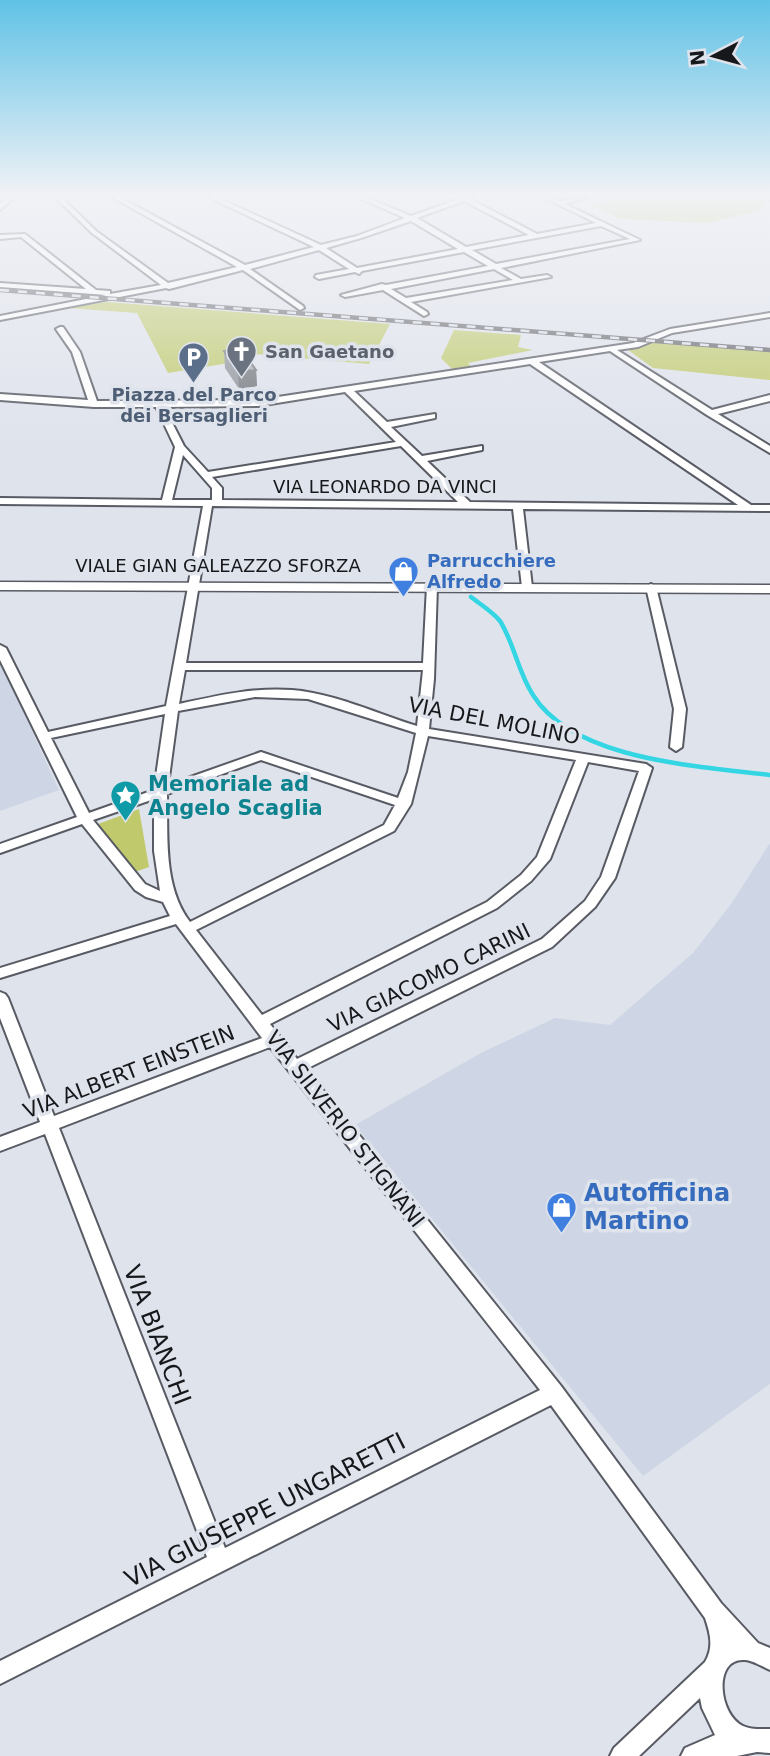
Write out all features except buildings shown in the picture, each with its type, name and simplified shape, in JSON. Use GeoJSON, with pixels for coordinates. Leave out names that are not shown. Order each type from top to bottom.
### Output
{"type":"FeatureCollection","features":[{"type":"Feature","properties":{"kind":"street"},"geometry":{"type":"LineString","coordinates":[[78,279],[94,292]]}},
{"type":"Feature","properties":{"kind":"street"},"geometry":{"type":"LineString","coordinates":[[159,279],[169,286]]}},
{"type":"Feature","properties":{"kind":"street"},"geometry":{"type":"LineString","coordinates":[[0,318],[215,279]]}},
{"type":"Feature","properties":{"kind":"street"},"geometry":{"type":"LineString","coordinates":[[259,279],[300,308]]}},
{"type":"Feature","properties":{"kind":"street"},"geometry":{"type":"LineString","coordinates":[[345,295],[433,279]]}},
{"type":"Feature","properties":{"kind":"street"},"geometry":{"type":"LineString","coordinates":[[404,300],[533,279]]}},
{"type":"Feature","properties":{"kind":"street"},"geometry":{"type":"LineString","coordinates":[[375,282],[425,314]]}},
{"type":"Feature","properties":{"kind":"street"},"geometry":{"type":"LineString","coordinates":[[1,284],[126,295]]}},
{"type":"Feature","properties":{"kind":"street"},"geometry":{"type":"LineString","coordinates":[[1,398],[94,404],[258,403],[639,344],[657,334],[770,315]]}},
{"type":"Feature","properties":{"kind":"street"},"geometry":{"type":"LineString","coordinates":[[60,329],[76,352],[94,404]]}},
{"type":"Feature","properties":{"kind":"street"},"geometry":{"type":"LineString","coordinates":[[611,347],[615,353],[770,450]]}},
{"type":"Feature","properties":{"kind":"street"},"geometry":{"type":"LineString","coordinates":[[530,360],[750,508]]}},
{"type":"Feature","properties":{"kind":"street"},"geometry":{"type":"LineString","coordinates":[[347,389],[467,505]]}},
{"type":"Feature","properties":{"kind":"street"},"geometry":{"type":"LineString","coordinates":[[710,413],[770,398]]}},
{"type":"Feature","properties":{"kind":"street"},"geometry":{"type":"LineString","coordinates":[[159,405],[180,447],[217,488],[213,503]]}},
{"type":"Feature","properties":{"kind":"street"},"geometry":{"type":"LineString","coordinates":[[386,425],[432,416]]}},
{"type":"Feature","properties":{"kind":"street"},"geometry":{"type":"LineString","coordinates":[[206,475],[404,443]]}},
{"type":"Feature","properties":{"kind":"street"},"geometry":{"type":"LineString","coordinates":[[166,503],[180,447]]}},
{"type":"Feature","properties":{"kind":"street"},"geometry":{"type":"LineString","coordinates":[[422,460],[479,448]]}},
{"type":"Feature","properties":{"kind":"street","name":"VIA LEONARDO DA VINCI"},"geometry":{"type":"LineString","coordinates":[[0,501],[770,508]]}},
{"type":"Feature","properties":{"kind":"street","name":"VIA SILVERIO STIGNANI"},"geometry":{"type":"LineString","coordinates":[[213,503],[193,585],[160,792],[161,851],[168,898],[273,1040],[554,1393],[713,1611],[760,1654]]}},
{"type":"Feature","properties":{"kind":"street"},"geometry":{"type":"LineString","coordinates":[[518,505],[527,587]]}},
{"type":"Feature","properties":{"kind":"street","name":"VIALE GIAN GALEAZZO SFORZA"},"geometry":{"type":"LineString","coordinates":[[1,586],[770,589]]}},
{"type":"Feature","properties":{"kind":"street"},"geometry":{"type":"LineString","coordinates":[[0,972],[184,923],[389,828],[404,804],[424,732],[432,586]]}},
{"type":"Feature","properties":{"kind":"street"},"geometry":{"type":"LineString","coordinates":[[650,587],[680,709],[676,747]]}},
{"type":"Feature","properties":{"kind":"street"},"geometry":{"type":"LineString","coordinates":[[0,648],[85,819],[141,887],[151,894],[168,898]]}},
{"type":"Feature","properties":{"kind":"street"},"geometry":{"type":"LineString","coordinates":[[179,667],[427,666]]}},
{"type":"Feature","properties":{"kind":"street","name":"VIA DEL MOLINO"},"geometry":{"type":"LineString","coordinates":[[44,736],[172,709],[184,704],[248,694],[291,693],[310,696],[424,732],[646,768]]}},
{"type":"Feature","properties":{"kind":"street"},"geometry":{"type":"LineString","coordinates":[[0,849],[261,757],[404,804]]}},
{"type":"Feature","properties":{"kind":"street"},"geometry":{"type":"LineString","coordinates":[[261,1023],[492,905],[526,878],[543,859],[583,758]]}},
{"type":"Feature","properties":{"kind":"street","name":"VIA GIACOMO CARINI"},"geometry":{"type":"LineString","coordinates":[[296,1067],[547,943],[590,904],[608,877],[646,768]]}},
{"type":"Feature","properties":{"kind":"street","name":"VIA BIANCHI"},"geometry":{"type":"LineString","coordinates":[[0,998],[220,1562]]}},
{"type":"Feature","properties":{"kind":"street","name":"VIA ALBERT EINSTEIN"},"geometry":{"type":"LineString","coordinates":[[0,1144],[273,1040]]}},
{"type":"Feature","properties":{"kind":"street","name":"VIA GIUSEPPE UNGARETTI"},"geometry":{"type":"LineString","coordinates":[[0,1673],[554,1393]]}},
{"type":"Feature","properties":{"kind":"street","name":"VIA SILVERIO STIGNANI"},"geometry":{"type":"LineString","coordinates":[[713,1611],[722,1637],[709,1688],[716,1714],[728,1730],[766,1741]]}},
{"type":"Feature","properties":{"kind":"street"},"geometry":{"type":"LineString","coordinates":[[622,1756],[729,1652],[760,1654]]}},
{"type":"Feature","properties":{"kind":"street"},"geometry":{"type":"LineString","coordinates":[[693,1756],[710,1748],[766,1741]]}},
{"type":"Feature","properties":{"kind":"shaded area"},"geometry":{"type":"Polygon","coordinates":[[[0,661],[59,790],[0,811],[0,661]]]}},
{"type":"Feature","properties":{"kind":"shaded area"},"geometry":{"type":"Polygon","coordinates":[[[770,843],[770,1384],[643,1476],[355,1125],[481,1053],[555,1018],[610,1025],[693,953],[731,904],[770,843]]]}},
{"type":"Feature","properties":{"kind":"green space"},"geometry":{"type":"Polygon","coordinates":[[[107,302],[390,324],[369,364],[242,353],[235,362],[168,373],[137,313],[68,308],[107,302]]]}},
{"type":"Feature","properties":{"kind":"green space"},"geometry":{"type":"Polygon","coordinates":[[[454,330],[521,335],[518,347],[533,350],[468,363],[472,368],[454,371],[441,358],[454,330]]]}},
{"type":"Feature","properties":{"kind":"green space"},"geometry":{"type":"Polygon","coordinates":[[[653,342],[770,351],[770,380],[653,368],[628,350],[653,342]]]}},
{"type":"Feature","properties":{"kind":"green space"},"geometry":{"type":"Polygon","coordinates":[[[139,809],[149,867],[135,872],[98,824],[139,809]]]}},
{"type":"Feature","properties":{"kind":"waterway"},"geometry":{"type":"LineString","coordinates":[[471,597],[500,621],[533,695],[552,717],[577,734],[608,747],[641,756],[770,775]]}},
{"type":"Feature","properties":{"kind":"railway"},"geometry":{"type":"LineString","coordinates":[[0,290],[770,350]]}},
{"type":"Feature","properties":{"kind":"place","name":"San Gaetano"},"geometry":{"type":"Point","coordinates":[242,379]}},
{"type":"Feature","properties":{"kind":"place","name":"Piazza del Parco dei Bersaglieri"},"geometry":{"type":"Point","coordinates":[194,384]}},
{"type":"Feature","properties":{"kind":"place","name":"Parrucchiere Alfredo"},"geometry":{"type":"Point","coordinates":[404,598]}},
{"type":"Feature","properties":{"kind":"place","name":"Memoriale ad Angelo Scaglia"},"geometry":{"type":"Point","coordinates":[125,823]}},
{"type":"Feature","properties":{"kind":"place","name":"Autofficina Martino"},"geometry":{"type":"Point","coordinates":[561,1234]}}]}
